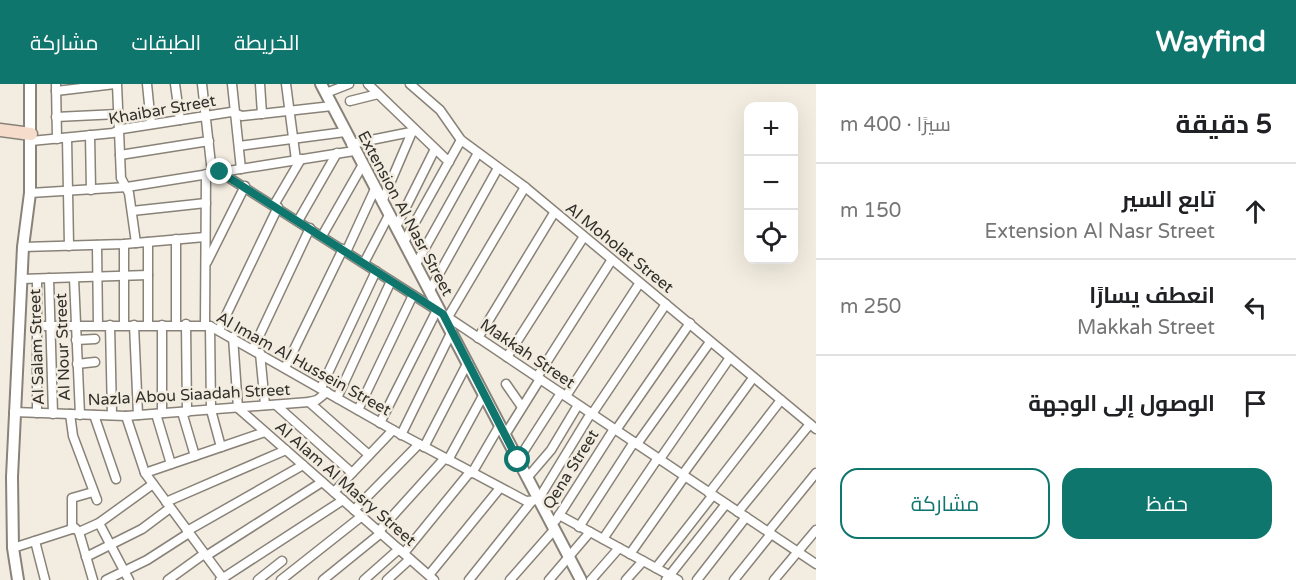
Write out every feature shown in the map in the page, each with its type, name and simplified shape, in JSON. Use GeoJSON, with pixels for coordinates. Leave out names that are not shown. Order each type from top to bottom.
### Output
{"type":"FeatureCollection","features":[{"type":"Feature","properties":{"kind":"main road"},"geometry":{"type":"LineString","coordinates":[[0,130],[31,138]]}},
{"type":"Feature","properties":{"kind":"street"},"geometry":{"type":"LineString","coordinates":[[18,580],[13,548],[14,412],[23,247],[30,193],[30,84]]}},
{"type":"Feature","properties":{"kind":"street"},"geometry":{"type":"LineString","coordinates":[[57,139],[56,87],[116,84],[121,178],[127,187],[136,243]]}},
{"type":"Feature","properties":{"kind":"street"},"geometry":{"type":"LineString","coordinates":[[147,84],[151,124]]}},
{"type":"Feature","properties":{"kind":"street"},"geometry":{"type":"LineString","coordinates":[[175,84],[180,120]]}},
{"type":"Feature","properties":{"kind":"street"},"geometry":{"type":"LineString","coordinates":[[202,84],[213,173],[206,203],[205,265],[211,410],[221,447]]}},
{"type":"Feature","properties":{"kind":"street"},"geometry":{"type":"LineString","coordinates":[[232,84],[241,169]]}},
{"type":"Feature","properties":{"kind":"street"},"geometry":{"type":"LineString","coordinates":[[260,84],[262,114]]}},
{"type":"Feature","properties":{"kind":"street"},"geometry":{"type":"LineString","coordinates":[[219,330],[299,159],[292,138],[286,84]]}},
{"type":"Feature","properties":{"kind":"street"},"geometry":{"type":"LineString","coordinates":[[323,88],[349,84]]}},
{"type":"Feature","properties":{"kind":"street"},"geometry":{"type":"LineString","coordinates":[[368,84],[414,132],[449,162]]}},
{"type":"Feature","properties":{"kind":"street","name":"Al Moholat Street"},"geometry":{"type":"LineString","coordinates":[[410,84],[440,110],[461,140],[525,187],[583,238],[690,323],[729,359],[813,426]]}},
{"type":"Feature","properties":{"kind":"street","name":"Extension Al Nasr Street"},"geometry":{"type":"LineString","coordinates":[[323,88],[352,147],[503,430],[527,477],[535,501],[553,528],[581,580]]}},
{"type":"Feature","properties":{"kind":"street"},"geometry":{"type":"LineString","coordinates":[[350,101],[378,94]]}},
{"type":"Feature","properties":{"kind":"street","name":"Khaibar Street"},"geometry":{"type":"LineString","coordinates":[[31,138],[67,138],[113,133],[151,124],[206,116],[235,113],[242,116],[332,106]]}},
{"type":"Feature","properties":{"kind":"street"},"geometry":{"type":"LineString","coordinates":[[56,117],[118,114]]}},
{"type":"Feature","properties":{"kind":"street"},"geometry":{"type":"LineString","coordinates":[[239,146],[345,132]]}},
{"type":"Feature","properties":{"kind":"street"},"geometry":{"type":"LineString","coordinates":[[30,193],[127,187],[241,169],[338,153],[352,147],[414,132]]}},
{"type":"Feature","properties":{"kind":"street"},"geometry":{"type":"LineString","coordinates":[[382,202],[414,132]]}},
{"type":"Feature","properties":{"kind":"street"},"geometry":{"type":"LineString","coordinates":[[90,135],[91,190]]}},
{"type":"Feature","properties":{"kind":"street"},"geometry":{"type":"LineString","coordinates":[[67,138],[69,246]]}},
{"type":"Feature","properties":{"kind":"street"},"geometry":{"type":"LineString","coordinates":[[404,242],[461,140]]}},
{"type":"Feature","properties":{"kind":"street"},"geometry":{"type":"LineString","coordinates":[[120,155],[209,141]]}},
{"type":"Feature","properties":{"kind":"street"},"geometry":{"type":"LineString","coordinates":[[396,227],[435,149]]}},
{"type":"Feature","properties":{"kind":"street"},"geometry":{"type":"LineString","coordinates":[[298,221],[338,153]]}},
{"type":"Feature","properties":{"kind":"street"},"geometry":{"type":"LineString","coordinates":[[416,264],[478,153]]}},
{"type":"Feature","properties":{"kind":"street"},"geometry":{"type":"LineString","coordinates":[[322,236],[362,166]]}},
{"type":"Feature","properties":{"kind":"street"},"geometry":{"type":"LineString","coordinates":[[430,290],[498,168]]}},
{"type":"Feature","properties":{"kind":"street","name":"Makkah Street"},"geometry":{"type":"LineString","coordinates":[[213,173],[245,186],[392,281],[816,564]]}},
{"type":"Feature","properties":{"kind":"street"},"geometry":{"type":"LineString","coordinates":[[205,265],[245,186]]}},
{"type":"Feature","properties":{"kind":"street"},"geometry":{"type":"LineString","coordinates":[[380,423],[442,314],[525,187]]}},
{"type":"Feature","properties":{"kind":"street"},"geometry":{"type":"LineString","coordinates":[[285,368],[375,189]]}},
{"type":"Feature","properties":{"kind":"street"},"geometry":{"type":"LineString","coordinates":[[132,211],[206,203]]}},
{"type":"Feature","properties":{"kind":"street"},"geometry":{"type":"LineString","coordinates":[[478,338],[554,213]]}},
{"type":"Feature","properties":{"kind":"street"},"geometry":{"type":"LineString","coordinates":[[364,263],[389,215]]}},
{"type":"Feature","properties":{"kind":"street"},"geometry":{"type":"LineString","coordinates":[[265,405],[256,351],[310,228]]}},
{"type":"Feature","properties":{"kind":"street"},"geometry":{"type":"LineString","coordinates":[[23,247],[124,244],[206,237]]}},
{"type":"Feature","properties":{"kind":"street"},"geometry":{"type":"LineString","coordinates":[[507,357],[583,238]]}},
{"type":"Feature","properties":{"kind":"street"},"geometry":{"type":"LineString","coordinates":[[176,239],[176,324]]}},
{"type":"Feature","properties":{"kind":"street"},"geometry":{"type":"LineString","coordinates":[[148,242],[148,325]]}},
{"type":"Feature","properties":{"kind":"street"},"geometry":{"type":"LineString","coordinates":[[124,244],[124,325]]}},
{"type":"Feature","properties":{"kind":"street"},"geometry":{"type":"LineString","coordinates":[[97,245],[98,325]]}},
{"type":"Feature","properties":{"kind":"street"},"geometry":{"type":"LineString","coordinates":[[387,580],[404,554],[522,406],[611,261]]}},
{"type":"Feature","properties":{"kind":"street"},"geometry":{"type":"LineString","coordinates":[[324,390],[376,271]]}},
{"type":"Feature","properties":{"kind":"street"},"geometry":{"type":"LineString","coordinates":[[21,279],[148,275]]}},
{"type":"Feature","properties":{"kind":"street","name":"Al Salam Street"},"geometry":{"type":"LineString","coordinates":[[49,278],[53,414]]}},
{"type":"Feature","properties":{"kind":"street","name":"Al Nour Street"},"geometry":{"type":"LineString","coordinates":[[74,278],[80,415]]}},
{"type":"Feature","properties":{"kind":"street"},"geometry":{"type":"LineString","coordinates":[[37,279],[37,413]]}},
{"type":"Feature","properties":{"kind":"street"},"geometry":{"type":"LineString","coordinates":[[337,398],[392,281]]}},
{"type":"Feature","properties":{"kind":"street"},"geometry":{"type":"LineString","coordinates":[[518,460],[639,284]]}},
{"type":"Feature","properties":{"kind":"street"},"geometry":{"type":"LineString","coordinates":[[358,410],[413,295]]}},
{"type":"Feature","properties":{"kind":"street"},"geometry":{"type":"LineString","coordinates":[[469,580],[535,501],[666,304]]}},
{"type":"Feature","properties":{"kind":"street","name":"Qena Street"},"geometry":{"type":"LineString","coordinates":[[510,580],[553,528],[559,515],[615,429],[690,323]]}},
{"type":"Feature","properties":{"kind":"street"},"geometry":{"type":"LineString","coordinates":[[186,324],[185,412],[195,456]]}},
{"type":"Feature","properties":{"kind":"street"},"geometry":{"type":"LineString","coordinates":[[110,325],[112,416]]}},
{"type":"Feature","properties":{"kind":"street"},"geometry":{"type":"LineString","coordinates":[[134,325],[138,415]]}},
{"type":"Feature","properties":{"kind":"street"},"geometry":{"type":"LineString","coordinates":[[162,325],[159,414],[171,464]]}},
{"type":"Feature","properties":{"kind":"street","name":"Al Imam Al Hussein Street"},"geometry":{"type":"LineString","coordinates":[[37,326],[208,325],[421,446],[520,499],[535,501]]}},
{"type":"Feature","properties":{"kind":"street"},"geometry":{"type":"LineString","coordinates":[[334,492],[369,455],[397,433],[452,332]]}},
{"type":"Feature","properties":{"kind":"street"},"geometry":{"type":"LineString","coordinates":[[233,338],[238,408]]}},
{"type":"Feature","properties":{"kind":"street"},"geometry":{"type":"LineString","coordinates":[[76,340],[95,339]]}},
{"type":"Feature","properties":{"kind":"street"},"geometry":{"type":"LineString","coordinates":[[579,527],[635,443],[710,342]]}},
{"type":"Feature","properties":{"kind":"street"},"geometry":{"type":"LineString","coordinates":[[603,539],[729,359]]}},
{"type":"Feature","properties":{"kind":"street"},"geometry":{"type":"LineString","coordinates":[[77,364],[95,362]]}},
{"type":"Feature","properties":{"kind":"street"},"geometry":{"type":"LineString","coordinates":[[354,510],[421,446],[468,362]]}},
{"type":"Feature","properties":{"kind":"street"},"geometry":{"type":"LineString","coordinates":[[630,554],[753,378]]}},
{"type":"Feature","properties":{"kind":"street"},"geometry":{"type":"LineString","coordinates":[[506,384],[522,406]]}},
{"type":"Feature","properties":{"kind":"street","name":"Nazla Abou Siaadah Street"},"geometry":{"type":"LineString","coordinates":[[14,412],[112,416],[159,414],[309,402],[317,400],[324,390]]}},
{"type":"Feature","properties":{"kind":"street"},"geometry":{"type":"LineString","coordinates":[[323,580],[380,532],[446,459],[484,394]]}},
{"type":"Feature","properties":{"kind":"street"},"geometry":{"type":"LineString","coordinates":[[656,568],[781,400]]}},
{"type":"Feature","properties":{"kind":"street"},"geometry":{"type":"LineString","coordinates":[[309,402],[369,455]]}},
{"type":"Feature","properties":{"kind":"street"},"geometry":{"type":"LineString","coordinates":[[276,405],[352,473]]}},
{"type":"Feature","properties":{"kind":"street"},"geometry":{"type":"LineString","coordinates":[[527,477],[550,450],[578,405]]}},
{"type":"Feature","properties":{"kind":"street","name":"Al Alam Al Masry Street"},"geometry":{"type":"LineString","coordinates":[[238,408],[429,578]]}},
{"type":"Feature","properties":{"kind":"street"},"geometry":{"type":"LineString","coordinates":[[70,414],[73,436],[95,496],[72,498],[76,530],[93,580]]}},
{"type":"Feature","properties":{"kind":"street"},"geometry":{"type":"LineString","coordinates":[[94,415],[116,479]]}},
{"type":"Feature","properties":{"kind":"street"},"geometry":{"type":"LineString","coordinates":[[126,416],[145,473],[222,579],[343,500]]}},
{"type":"Feature","properties":{"kind":"street"},"geometry":{"type":"LineString","coordinates":[[738,512],[813,426]]}},
{"type":"Feature","properties":{"kind":"street"},"geometry":{"type":"LineString","coordinates":[[145,473],[265,432]]}},
{"type":"Feature","properties":{"kind":"street"},"geometry":{"type":"LineString","coordinates":[[86,557],[142,529],[168,505],[286,450]]}},
{"type":"Feature","properties":{"kind":"street"},"geometry":{"type":"LineString","coordinates":[[106,580],[125,571],[303,465]]}},
{"type":"Feature","properties":{"kind":"street"},"geometry":{"type":"LineString","coordinates":[[734,580],[816,473]]}},
{"type":"Feature","properties":{"kind":"street"},"geometry":{"type":"LineString","coordinates":[[168,580],[322,482]]}},
{"type":"Feature","properties":{"kind":"street"},"geometry":{"type":"LineString","coordinates":[[13,548],[99,523],[153,484]]}},
{"type":"Feature","properties":{"kind":"street"},"geometry":{"type":"LineString","coordinates":[[429,578],[500,488]]}},
{"type":"Feature","properties":{"kind":"street"},"geometry":{"type":"LineString","coordinates":[[559,515],[656,568],[671,579],[726,504]]}},
{"type":"Feature","properties":{"kind":"street"},"geometry":{"type":"LineString","coordinates":[[281,580],[362,516]]}},
{"type":"Feature","properties":{"kind":"street"},"geometry":{"type":"LineString","coordinates":[[697,580],[746,518]]}},
{"type":"Feature","properties":{"kind":"street"},"geometry":{"type":"LineString","coordinates":[[99,523],[129,580]]}},
{"type":"Feature","properties":{"kind":"street"},"geometry":{"type":"LineString","coordinates":[[774,580],[816,530]]}},
{"type":"Feature","properties":{"kind":"street"},"geometry":{"type":"LineString","coordinates":[[549,580],[590,532]]}},
{"type":"Feature","properties":{"kind":"street"},"geometry":{"type":"LineString","coordinates":[[35,540],[45,580]]}},
{"type":"Feature","properties":{"kind":"street"},"geometry":{"type":"LineString","coordinates":[[591,580],[619,548]]}},
{"type":"Feature","properties":{"kind":"street"},"geometry":{"type":"LineString","coordinates":[[364,580],[404,554]]}},
{"type":"Feature","properties":{"kind":"street"},"geometry":{"type":"LineString","coordinates":[[258,580],[282,561]]}},
{"type":"Feature","properties":{"kind":"street"},"geometry":{"type":"LineString","coordinates":[[626,580],[643,561]]}},
{"type":"Feature","properties":{"kind":"route"},"geometry":{"type":"LineString","coordinates":[[220,172],[443,314],[518,460]]}}]}
